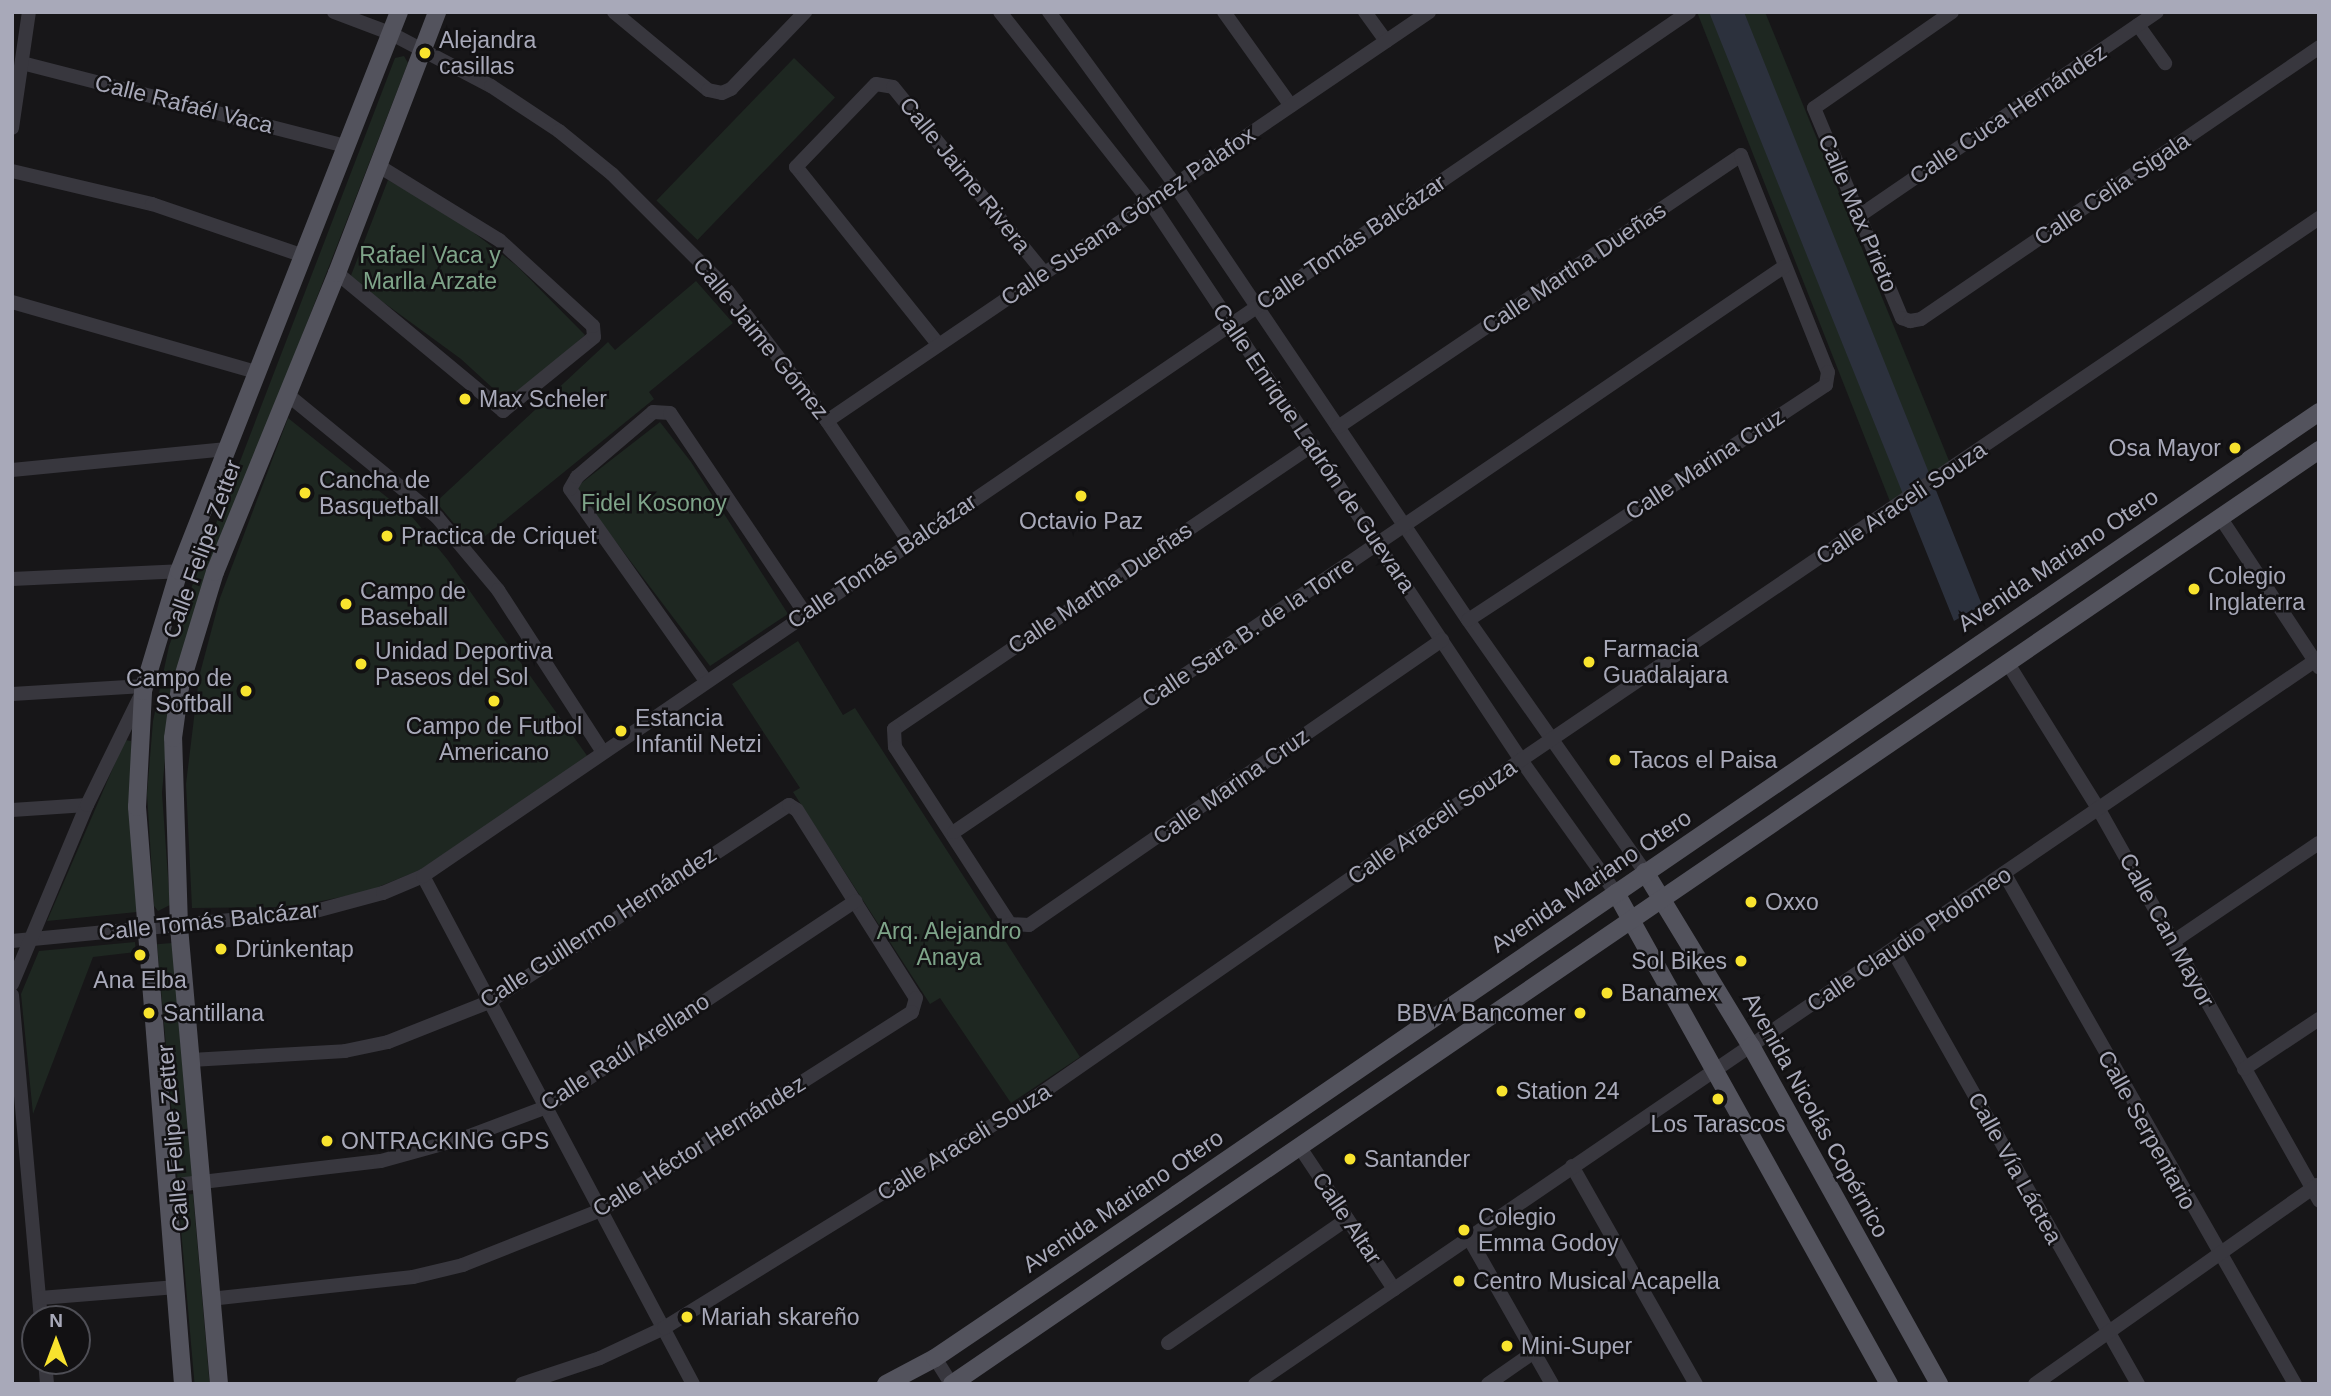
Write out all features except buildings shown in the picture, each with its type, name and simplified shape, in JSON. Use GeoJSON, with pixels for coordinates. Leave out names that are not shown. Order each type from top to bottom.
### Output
{"type":"FeatureCollection","features":[{"type":"Feature","properties":{"kind":"main road","name":"Calle Felipe Zetter"},"geometry":{"type":"LineString","coordinates":[[183,1384],[137,807],[143,688],[179,570],[399,12]]}},
{"type":"Feature","properties":{"kind":"main road","name":"Calle Felipe Zetter"},"geometry":{"type":"LineString","coordinates":[[219,1384],[179,926],[173,738],[180,687],[215,572],[337,272],[437,12]]}},
{"type":"Feature","properties":{"kind":"main road","name":"Avenida Mariano Otero"},"geometry":{"type":"LineString","coordinates":[[886,1384],[906,1379],[934,1357],[2319,412]]}},
{"type":"Feature","properties":{"kind":"main road"},"geometry":{"type":"LineString","coordinates":[[951,1384],[1631,917],[2319,450]]}},
{"type":"Feature","properties":{"kind":"main road","name":"Avenida Nicolás Copérnico"},"geometry":{"type":"LineString","coordinates":[[1645,873],[1751,1046],[1939,1384]]}},
{"type":"Feature","properties":{"kind":"main road"},"geometry":{"type":"LineString","coordinates":[[1616,893],[1717,1069],[1889,1384]]}},
{"type":"Feature","properties":{"kind":"street"},"geometry":{"type":"LineString","coordinates":[[12,128],[29,12]]}},
{"type":"Feature","properties":{"kind":"street","name":"Calle Jaime Gómez"},"geometry":{"type":"LineString","coordinates":[[334,12],[390,33],[423,50],[559,131],[612,174],[723,285],[827,421],[909,542]]}},
{"type":"Feature","properties":{"kind":"street"},"geometry":{"type":"LineString","coordinates":[[614,12],[708,90],[722,93],[732,89],[804,12]]}},
{"type":"Feature","properties":{"kind":"street","name":"Calle Enrique Ladrón de Guevara"},"geometry":{"type":"LineString","coordinates":[[1000,12],[1150,202],[1380,543],[1521,760],[1616,893]]}},
{"type":"Feature","properties":{"kind":"street","name":"Calle Enrique Ladrón de Guevara"},"geometry":{"type":"LineString","coordinates":[[1049,12],[1175,185],[1468,620],[1645,873]]}},
{"type":"Feature","properties":{"kind":"street"},"geometry":{"type":"LineString","coordinates":[[1224,12],[1291,106]]}},
{"type":"Feature","properties":{"kind":"street"},"geometry":{"type":"LineString","coordinates":[[1366,12],[1386,41]]}},
{"type":"Feature","properties":{"kind":"street","name":"Calle Susana Gómez Palafox"},"geometry":{"type":"LineString","coordinates":[[827,421],[1429,12]]}},
{"type":"Feature","properties":{"kind":"street","name":"Calle Tomás Balcázar"},"geometry":{"type":"LineString","coordinates":[[12,941],[313,912],[383,893],[423,876],[1689,12]]}},
{"type":"Feature","properties":{"kind":"street","name":"Calle Max Prieto"},"geometry":{"type":"LineString","coordinates":[[1902,318],[1814,108],[1952,12]]}},
{"type":"Feature","properties":{"kind":"street","name":"Calle Cuca Hernández"},"geometry":{"type":"LineString","coordinates":[[1859,216],[2157,12]]}},
{"type":"Feature","properties":{"kind":"street"},"geometry":{"type":"LineString","coordinates":[[2138,25],[2165,64]]}},
{"type":"Feature","properties":{"kind":"street","name":"Calle Celia Sigala"},"geometry":{"type":"LineString","coordinates":[[1902,318],[1921,319],[2319,47]]}},
{"type":"Feature","properties":{"kind":"street","name":"Calle Rafaél Vaca"},"geometry":{"type":"LineString","coordinates":[[22,62],[346,146]]}},
{"type":"Feature","properties":{"kind":"street","name":"Calle Jaime Rivera"},"geometry":{"type":"LineString","coordinates":[[938,344],[796,167],[871,87],[882,82],[893,87],[1044,273]]}},
{"type":"Feature","properties":{"kind":"street","name":"Calle Martha Dueñas"},"geometry":{"type":"LineString","coordinates":[[1338,427],[1741,155],[1785,266]]}},
{"type":"Feature","properties":{"kind":"street"},"geometry":{"type":"LineString","coordinates":[[337,272],[503,411],[592,340],[595,333],[499,240],[377,166]]}},
{"type":"Feature","properties":{"kind":"street"},"geometry":{"type":"LineString","coordinates":[[12,171],[152,204],[304,256]]}},
{"type":"Feature","properties":{"kind":"street","name":"Calle Araceli Souza"},"geometry":{"type":"LineString","coordinates":[[522,1384],[600,1358],[664,1328],[1020,1108],[1521,760],[2319,218]]}},
{"type":"Feature","properties":{"kind":"street","name":"Calle Marina Cruz"},"geometry":{"type":"LineString","coordinates":[[1468,620],[1826,385],[1828,372],[1785,266]]}},
{"type":"Feature","properties":{"kind":"street","name":"Calle Sara B. de la Torre"},"geometry":{"type":"LineString","coordinates":[[954,832],[1785,266]]}},
{"type":"Feature","properties":{"kind":"street"},"geometry":{"type":"LineString","coordinates":[[12,302],[256,372]]}},
{"type":"Feature","properties":{"kind":"street"},"geometry":{"type":"LineString","coordinates":[[288,395],[437,517],[498,590],[603,752]]}},
{"type":"Feature","properties":{"kind":"street"},"geometry":{"type":"LineString","coordinates":[[706,681],[570,489],[578,477],[653,412],[662,410],[670,413],[805,613]]}},
{"type":"Feature","properties":{"kind":"street","name":"Calle Martha Dueñas"},"geometry":{"type":"LineString","coordinates":[[954,832],[895,747],[892,734],[897,724],[1313,445]]}},
{"type":"Feature","properties":{"kind":"street"},"geometry":{"type":"LineString","coordinates":[[12,470],[227,449]]}},
{"type":"Feature","properties":{"kind":"street"},"geometry":{"type":"LineString","coordinates":[[2220,517],[2317,662]]}},
{"type":"Feature","properties":{"kind":"street"},"geometry":{"type":"LineString","coordinates":[[12,579],[179,570]]}},
{"type":"Feature","properties":{"kind":"street","name":"Calle Marina Cruz"},"geometry":{"type":"LineString","coordinates":[[954,832],[1010,924],[1019,928],[1442,640]]}},
{"type":"Feature","properties":{"kind":"street","name":"Calle Can Mayor"},"geometry":{"type":"LineString","coordinates":[[2007,662],[2098,808],[2244,1069],[2316,1191]]}},
{"type":"Feature","properties":{"kind":"street","name":"Calle Claudio Ptolomeo"},"geometry":{"type":"LineString","coordinates":[[1255,1384],[2098,808],[2317,662]]}},
{"type":"Feature","properties":{"kind":"street"},"geometry":{"type":"LineString","coordinates":[[12,694],[143,688],[87,805],[12,984]]}},
{"type":"Feature","properties":{"kind":"street"},"geometry":{"type":"LineString","coordinates":[[12,810],[87,805]]}},
{"type":"Feature","properties":{"kind":"street","name":"Calle Guillermo Hernández"},"geometry":{"type":"LineString","coordinates":[[191,1059],[345,1051],[388,1042],[489,1002],[789,805],[797,810],[855,901]]}},
{"type":"Feature","properties":{"kind":"street"},"geometry":{"type":"LineString","coordinates":[[2174,941],[2319,843]]}},
{"type":"Feature","properties":{"kind":"street","name":"Calle Serpentario"},"geometry":{"type":"LineString","coordinates":[[2004,873],[2217,1255],[2295,1384]]}},
{"type":"Feature","properties":{"kind":"street"},"geometry":{"type":"LineString","coordinates":[[423,876],[693,1384]]}},
{"type":"Feature","properties":{"kind":"street","name":"Calle Héctor Hernández"},"geometry":{"type":"LineString","coordinates":[[212,1299],[413,1277],[463,1265],[601,1210],[912,1012],[916,998],[855,901]]}},
{"type":"Feature","properties":{"kind":"street","name":"Calle Raúl Arellano"},"geometry":{"type":"LineString","coordinates":[[168,1186],[381,1161],[439,1146],[544,1108],[855,901]]}},
{"type":"Feature","properties":{"kind":"street","name":"Calle Vía Láctea"},"geometry":{"type":"LineString","coordinates":[[1892,951],[2138,1384]]}},
{"type":"Feature","properties":{"kind":"street"},"geometry":{"type":"LineString","coordinates":[[12,995],[40,1305]]}},
{"type":"Feature","properties":{"kind":"street"},"geometry":{"type":"LineString","coordinates":[[2244,1069],[2319,1019]]}},
{"type":"Feature","properties":{"kind":"street","name":"Calle Altar"},"geometry":{"type":"LineString","coordinates":[[1299,1146],[1394,1289]]}},
{"type":"Feature","properties":{"kind":"street"},"geometry":{"type":"LineString","coordinates":[[1572,1166],[1696,1384]]}},
{"type":"Feature","properties":{"kind":"street"},"geometry":{"type":"LineString","coordinates":[[2035,1384],[2217,1255],[2316,1191]]}},
{"type":"Feature","properties":{"kind":"street"},"geometry":{"type":"LineString","coordinates":[[1168,1343],[1348,1219]]}},
{"type":"Feature","properties":{"kind":"street"},"geometry":{"type":"LineString","coordinates":[[1469,1238],[1552,1384]]}},
{"type":"Feature","properties":{"kind":"street"},"geometry":{"type":"LineString","coordinates":[[40,1298],[177,1286]]}},
{"type":"Feature","properties":{"kind":"street"},"geometry":{"type":"LineString","coordinates":[[1488,1384],[1534,1352]]}},
{"type":"Feature","properties":{"kind":"street"},"geometry":{"type":"LineString","coordinates":[[934,1357],[951,1384]]}},
{"type":"Feature","properties":{"kind":"green space"},"geometry":{"type":"Polygon","coordinates":[[[1697,12],[1765,12],[1952,468],[1891,504],[1697,12]]]}},
{"type":"Feature","properties":{"kind":"green space"},"geometry":{"type":"Polygon","coordinates":[[[404,56],[408,63],[202,593],[168,724],[162,793],[170,905],[158,911],[154,906],[147,794],[153,721],[169,646],[395,58],[404,56]]]}},
{"type":"Feature","properties":{"kind":"green space"},"geometry":{"type":"Polygon","coordinates":[[[794,58],[835,98],[697,240],[656,200],[794,58]]]}},
{"type":"Feature","properties":{"kind":"green space","name":"Rafael Vaca y Marlla Arzate"},"geometry":{"type":"Polygon","coordinates":[[[388,180],[455,218],[517,266],[585,335],[509,403],[461,359],[350,278],[388,180]]]}},
{"type":"Feature","properties":{"kind":"green space"},"geometry":{"type":"Polygon","coordinates":[[[696,281],[733,323],[649,392],[654,399],[473,546],[436,502],[608,342],[615,350],[696,281]]]}},
{"type":"Feature","properties":{"kind":"green space","name":"Unidad Deportiva Paseos del Sol"},"geometry":{"type":"Polygon","coordinates":[[[288,418],[413,518],[447,559],[588,757],[420,870],[366,892],[292,907],[192,908],[186,784],[199,677],[220,598],[288,418]]]}},
{"type":"Feature","properties":{"kind":"green space","name":"Fidel Kosonoy"},"geometry":{"type":"Polygon","coordinates":[[[660,422],[691,462],[788,614],[710,666],[575,488],[660,422]]]}},
{"type":"Feature","properties":{"kind":"green space","name":"Arq. Alejandro Anaya"},"geometry":{"type":"Polygon","coordinates":[[[798,641],[843,715],[855,708],[1080,1057],[1011,1103],[940,998],[930,1004],[793,792],[800,788],[732,684],[798,641]]]}},
{"type":"Feature","properties":{"kind":"green space"},"geometry":{"type":"Polygon","coordinates":[[[125,740],[131,741],[137,912],[47,921],[125,740]]]}},
{"type":"Feature","properties":{"kind":"green space"},"geometry":{"type":"Polygon","coordinates":[[[135,942],[136,952],[93,957],[33,1114],[21,994],[39,951],[135,942]]]}},
{"type":"Feature","properties":{"kind":"green space"},"geometry":{"type":"Polygon","coordinates":[[[172,943],[193,1178],[178,1179],[157,944],[172,943]]]}},
{"type":"Feature","properties":{"kind":"green space"},"geometry":{"type":"Polygon","coordinates":[[[193,1194],[210,1384],[195,1384],[178,1195],[193,1194]]]}},
{"type":"Feature","properties":{"kind":"water"},"geometry":{"type":"Polygon","coordinates":[[[1709,12],[1744,12],[1982,605],[1954,621],[1709,12]]]}},
{"type":"Feature","properties":{"kind":"place","name":"Alejandra casillas"},"geometry":{"type":"Point","coordinates":[425,53]}},
{"type":"Feature","properties":{"kind":"place","name":"Max Scheler"},"geometry":{"type":"Point","coordinates":[465,399]}},
{"type":"Feature","properties":{"kind":"place","name":"Osa Mayor"},"geometry":{"type":"Point","coordinates":[2235,448]}},
{"type":"Feature","properties":{"kind":"place","name":"Cancha de Basquetball"},"geometry":{"type":"Point","coordinates":[305,493]}},
{"type":"Feature","properties":{"kind":"place","name":"Octavio Paz"},"geometry":{"type":"Point","coordinates":[1081,496]}},
{"type":"Feature","properties":{"kind":"place","name":"Practica de Criquet"},"geometry":{"type":"Point","coordinates":[387,536]}},
{"type":"Feature","properties":{"kind":"place","name":"Colegio Inglaterra"},"geometry":{"type":"Point","coordinates":[2194,589]}},
{"type":"Feature","properties":{"kind":"place","name":"Campo de Baseball"},"geometry":{"type":"Point","coordinates":[346,604]}},
{"type":"Feature","properties":{"kind":"place","name":"Farmacia Guadalajara"},"geometry":{"type":"Point","coordinates":[1589,662]}},
{"type":"Feature","properties":{"kind":"place","name":"Unidad Deportiva Paseos del Sol"},"geometry":{"type":"Point","coordinates":[361,664]}},
{"type":"Feature","properties":{"kind":"place","name":"Campo de Softball"},"geometry":{"type":"Point","coordinates":[246,691]}},
{"type":"Feature","properties":{"kind":"place","name":"Campo de Futbol Americano"},"geometry":{"type":"Point","coordinates":[494,701]}},
{"type":"Feature","properties":{"kind":"place","name":"Estancia Infantil Netzi"},"geometry":{"type":"Point","coordinates":[621,731]}},
{"type":"Feature","properties":{"kind":"place","name":"Tacos el Paisa"},"geometry":{"type":"Point","coordinates":[1615,760]}},
{"type":"Feature","properties":{"kind":"place","name":"Oxxo"},"geometry":{"type":"Point","coordinates":[1751,902]}},
{"type":"Feature","properties":{"kind":"place","name":"Drünkentap"},"geometry":{"type":"Point","coordinates":[221,949]}},
{"type":"Feature","properties":{"kind":"place","name":"Ana Elba"},"geometry":{"type":"Point","coordinates":[140,955]}},
{"type":"Feature","properties":{"kind":"place","name":"Sol Bikes"},"geometry":{"type":"Point","coordinates":[1741,961]}},
{"type":"Feature","properties":{"kind":"place","name":"Banamex"},"geometry":{"type":"Point","coordinates":[1607,993]}},
{"type":"Feature","properties":{"kind":"place","name":"Santillana"},"geometry":{"type":"Point","coordinates":[149,1013]}},
{"type":"Feature","properties":{"kind":"place","name":"BBVA Bancomer"},"geometry":{"type":"Point","coordinates":[1580,1013]}},
{"type":"Feature","properties":{"kind":"place","name":"Station 24"},"geometry":{"type":"Point","coordinates":[1502,1091]}},
{"type":"Feature","properties":{"kind":"place","name":"Los Tarascos"},"geometry":{"type":"Point","coordinates":[1718,1099]}},
{"type":"Feature","properties":{"kind":"place","name":"ONTRACKING GPS"},"geometry":{"type":"Point","coordinates":[327,1141]}},
{"type":"Feature","properties":{"kind":"place","name":"Santander"},"geometry":{"type":"Point","coordinates":[1350,1159]}},
{"type":"Feature","properties":{"kind":"place","name":"Colegio Emma Godoy"},"geometry":{"type":"Point","coordinates":[1464,1230]}},
{"type":"Feature","properties":{"kind":"place","name":"Centro Musical Acapella"},"geometry":{"type":"Point","coordinates":[1459,1281]}},
{"type":"Feature","properties":{"kind":"place","name":"Mariah skareño"},"geometry":{"type":"Point","coordinates":[687,1317]}},
{"type":"Feature","properties":{"kind":"place","name":"Mini-Super"},"geometry":{"type":"Point","coordinates":[1507,1346]}}]}
